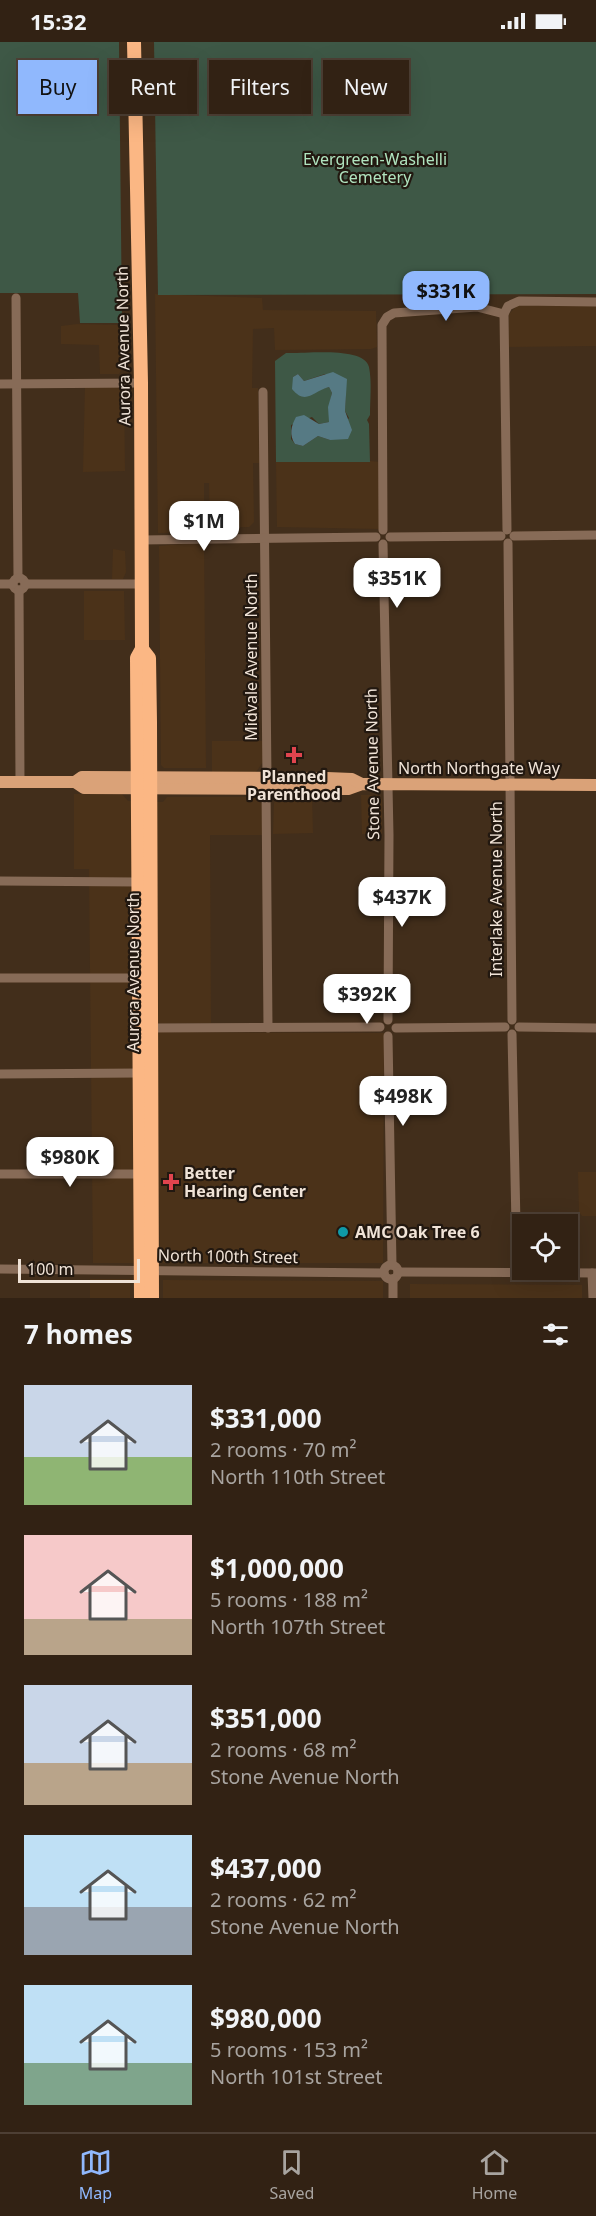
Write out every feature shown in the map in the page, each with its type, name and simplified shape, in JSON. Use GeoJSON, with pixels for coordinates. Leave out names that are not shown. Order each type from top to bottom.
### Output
{"type":"FeatureCollection","features":[{"type":"Feature","properties":{"kind":"highway","name":"Aurora Avenue North"},"geometry":{"type":"LineString","coordinates":[[134,42],[141,383],[142,649],[148,658],[144,783],[137,882],[140,1174],[146,1270],[152,1298]]}},
{"type":"Feature","properties":{"kind":"highway","name":"Aurora Avenue North"},"geometry":{"type":"LineString","coordinates":[[141,1298],[146,1270],[150,1028],[144,783]]}},
{"type":"Feature","properties":{"kind":"main road","name":"North Northgate Way"},"geometry":{"type":"LineString","coordinates":[[0,782],[75,782],[84,788],[144,783],[266,783],[352,779],[362,784],[596,785]]}},
{"type":"Feature","properties":{"kind":"street"},"geometry":{"type":"LineString","coordinates":[[16,298],[20,782]]}},
{"type":"Feature","properties":{"kind":"street"},"geometry":{"type":"LineString","coordinates":[[504,314],[508,306],[519,302],[596,302]]}},
{"type":"Feature","properties":{"kind":"street","name":"Stone Avenue North"},"geometry":{"type":"LineString","coordinates":[[388,1020],[388,784],[382,325],[387,317],[410,312],[477,307],[504,314]]}},
{"type":"Feature","properties":{"kind":"street","name":"Interlake Avenue North"},"geometry":{"type":"LineString","coordinates":[[504,314],[516,1214]]}},
{"type":"Feature","properties":{"kind":"street"},"geometry":{"type":"LineString","coordinates":[[0,384],[141,383]]}},
{"type":"Feature","properties":{"kind":"street","name":"Midvale Avenue North"},"geometry":{"type":"LineString","coordinates":[[263,392],[268,1028]]}},
{"type":"Feature","properties":{"kind":"street"},"geometry":{"type":"LineString","coordinates":[[141,540],[596,535]]}},
{"type":"Feature","properties":{"kind":"street"},"geometry":{"type":"LineString","coordinates":[[0,584],[142,584]]}},
{"type":"Feature","properties":{"kind":"street"},"geometry":{"type":"LineString","coordinates":[[0,881],[137,882]]}},
{"type":"Feature","properties":{"kind":"street"},"geometry":{"type":"LineString","coordinates":[[0,978],[139,978]]}},
{"type":"Feature","properties":{"kind":"street"},"geometry":{"type":"LineString","coordinates":[[380,1028],[382,1023],[388,1020],[393,1022],[396,1028]]}},
{"type":"Feature","properties":{"kind":"street"},"geometry":{"type":"LineString","coordinates":[[150,1028],[380,1028]]}},
{"type":"Feature","properties":{"kind":"street"},"geometry":{"type":"LineString","coordinates":[[380,1028],[382,1033],[388,1036]]}},
{"type":"Feature","properties":{"kind":"street"},"geometry":{"type":"LineString","coordinates":[[396,1028],[596,1028]]}},
{"type":"Feature","properties":{"kind":"street"},"geometry":{"type":"LineString","coordinates":[[388,1036],[394,1033],[396,1028]]}},
{"type":"Feature","properties":{"kind":"street"},"geometry":{"type":"LineString","coordinates":[[388,1036],[393,1298]]}},
{"type":"Feature","properties":{"kind":"street"},"geometry":{"type":"LineString","coordinates":[[0,1074],[139,1073]]}},
{"type":"Feature","properties":{"kind":"street"},"geometry":{"type":"LineString","coordinates":[[0,1174],[140,1174]]}},
{"type":"Feature","properties":{"kind":"street","name":"North 100th Street"},"geometry":{"type":"LineString","coordinates":[[0,1269],[384,1272],[386,1278],[394,1272]]}},
{"type":"Feature","properties":{"kind":"street"},"geometry":{"type":"LineString","coordinates":[[394,1272],[512,1272]]}},
{"type":"Feature","properties":{"kind":"street"},"geometry":{"type":"LineString","coordinates":[[578,1273],[594,1273],[593,1298]]}},
{"type":"Feature","properties":{"kind":"shaded area"},"geometry":{"type":"Polygon","coordinates":[[[155,294],[262,298],[263,310],[376,311],[377,347],[371,349],[275,350],[274,328],[253,329],[252,388],[258,388],[259,463],[253,463],[254,522],[249,527],[210,528],[209,483],[204,483],[204,532],[158,533],[155,294]]]}},
{"type":"Feature","properties":{"kind":"shaded area"},"geometry":{"type":"Polygon","coordinates":[[[518,305],[596,305],[596,346],[509,347],[509,314],[518,305]]]}},
{"type":"Feature","properties":{"kind":"shaded area"},"geometry":{"type":"Polygon","coordinates":[[[121,325],[122,368],[119,374],[100,374],[99,345],[61,344],[61,326],[121,325]]]}},
{"type":"Feature","properties":{"kind":"shaded area"},"geometry":{"type":"Polygon","coordinates":[[[85,385],[124,386],[125,471],[83,472],[85,385]]]}},
{"type":"Feature","properties":{"kind":"shaded area"},"geometry":{"type":"Polygon","coordinates":[[[362,460],[380,462],[380,529],[277,527],[276,462],[362,460]]]}},
{"type":"Feature","properties":{"kind":"shaded area"},"geometry":{"type":"Polygon","coordinates":[[[204,542],[206,768],[164,768],[161,765],[159,546],[204,542]]]}},
{"type":"Feature","properties":{"kind":"shaded area"},"geometry":{"type":"Polygon","coordinates":[[[113,549],[125,551],[126,572],[123,579],[112,579],[113,549]]]}},
{"type":"Feature","properties":{"kind":"shaded area"},"geometry":{"type":"Polygon","coordinates":[[[84,591],[124,591],[125,640],[84,640],[84,591]]]}},
{"type":"Feature","properties":{"kind":"shaded area"},"geometry":{"type":"Polygon","coordinates":[[[212,741],[263,741],[263,762],[256,772],[212,772],[212,741]]]}},
{"type":"Feature","properties":{"kind":"shaded area"},"geometry":{"type":"Polygon","coordinates":[[[74,794],[122,794],[128,801],[163,802],[167,797],[257,797],[261,800],[262,805],[267,805],[267,835],[210,835],[211,1023],[132,1024],[134,1263],[93,1263],[89,869],[74,869],[74,794]]]}},
{"type":"Feature","properties":{"kind":"shaded area"},"geometry":{"type":"Polygon","coordinates":[[[312,795],[313,833],[273,834],[274,803],[280,796],[312,795]]]}},
{"type":"Feature","properties":{"kind":"shaded area"},"geometry":{"type":"Polygon","coordinates":[[[361,795],[377,795],[382,799],[382,834],[362,834],[361,795]]]}},
{"type":"Feature","properties":{"kind":"shaded area"},"geometry":{"type":"Polygon","coordinates":[[[157,1032],[384,1033],[383,1263],[160,1263],[157,1032]]]}},
{"type":"Feature","properties":{"kind":"shaded area"},"geometry":{"type":"Polygon","coordinates":[[[578,1172],[596,1172],[596,1216],[582,1216],[579,1212],[578,1172]]]}},
{"type":"Feature","properties":{"kind":"shaded area"},"geometry":{"type":"Polygon","coordinates":[[[90,1279],[130,1279],[130,1298],[90,1298],[90,1279]]]}},
{"type":"Feature","properties":{"kind":"shaded area"},"geometry":{"type":"Polygon","coordinates":[[[163,1280],[383,1281],[383,1298],[163,1298],[163,1280]]]}},
{"type":"Feature","properties":{"kind":"shaded area"},"geometry":{"type":"Polygon","coordinates":[[[410,1284],[582,1285],[582,1298],[410,1298],[410,1284]]]}},
{"type":"Feature","properties":{"kind":"green space"},"geometry":{"type":"Polygon","coordinates":[[[0,42],[119,42],[119,60],[109,60],[109,114],[120,114],[122,323],[80,323],[78,293],[0,293],[0,42]]]}},
{"type":"Feature","properties":{"kind":"green space","name":"Evergreen-Washelli Cemetery"},"geometry":{"type":"Polygon","coordinates":[[[154,42],[596,42],[596,294],[158,295],[155,114],[197,114],[197,60],[154,60],[154,42]]]}},
{"type":"Feature","properties":{"kind":"green space"},"geometry":{"type":"Polygon","coordinates":[[[319,352],[346,354],[365,360],[369,367],[370,379],[370,415],[367,420],[370,462],[276,462],[275,361],[286,353],[319,352]],[[298,374],[293,377],[322,389],[329,387],[332,393],[329,422],[319,424],[312,417],[291,425],[291,439],[295,444],[303,446],[318,436],[330,440],[349,418],[345,411],[346,389],[325,374],[304,381],[298,374]]]}},
{"type":"Feature","properties":{"kind":"water"},"geometry":{"type":"Polygon","coordinates":[[[333,372],[347,379],[345,411],[352,430],[348,439],[330,440],[318,436],[303,446],[295,444],[291,430],[296,417],[304,415],[319,424],[329,422],[328,407],[332,393],[329,387],[310,396],[301,396],[292,389],[293,377],[298,374],[304,381],[333,372]]]}},
{"type":"Feature","properties":{"kind":"place","name":"Planned Parenthood"},"geometry":{"type":"Point","coordinates":[294,755]}},
{"type":"Feature","properties":{"kind":"place","name":"Better Hearing Center"},"geometry":{"type":"Point","coordinates":[171,1182]}},
{"type":"Feature","properties":{"kind":"place","name":"AMC Oak Tree 6"},"geometry":{"type":"Point","coordinates":[343,1232]}}]}
